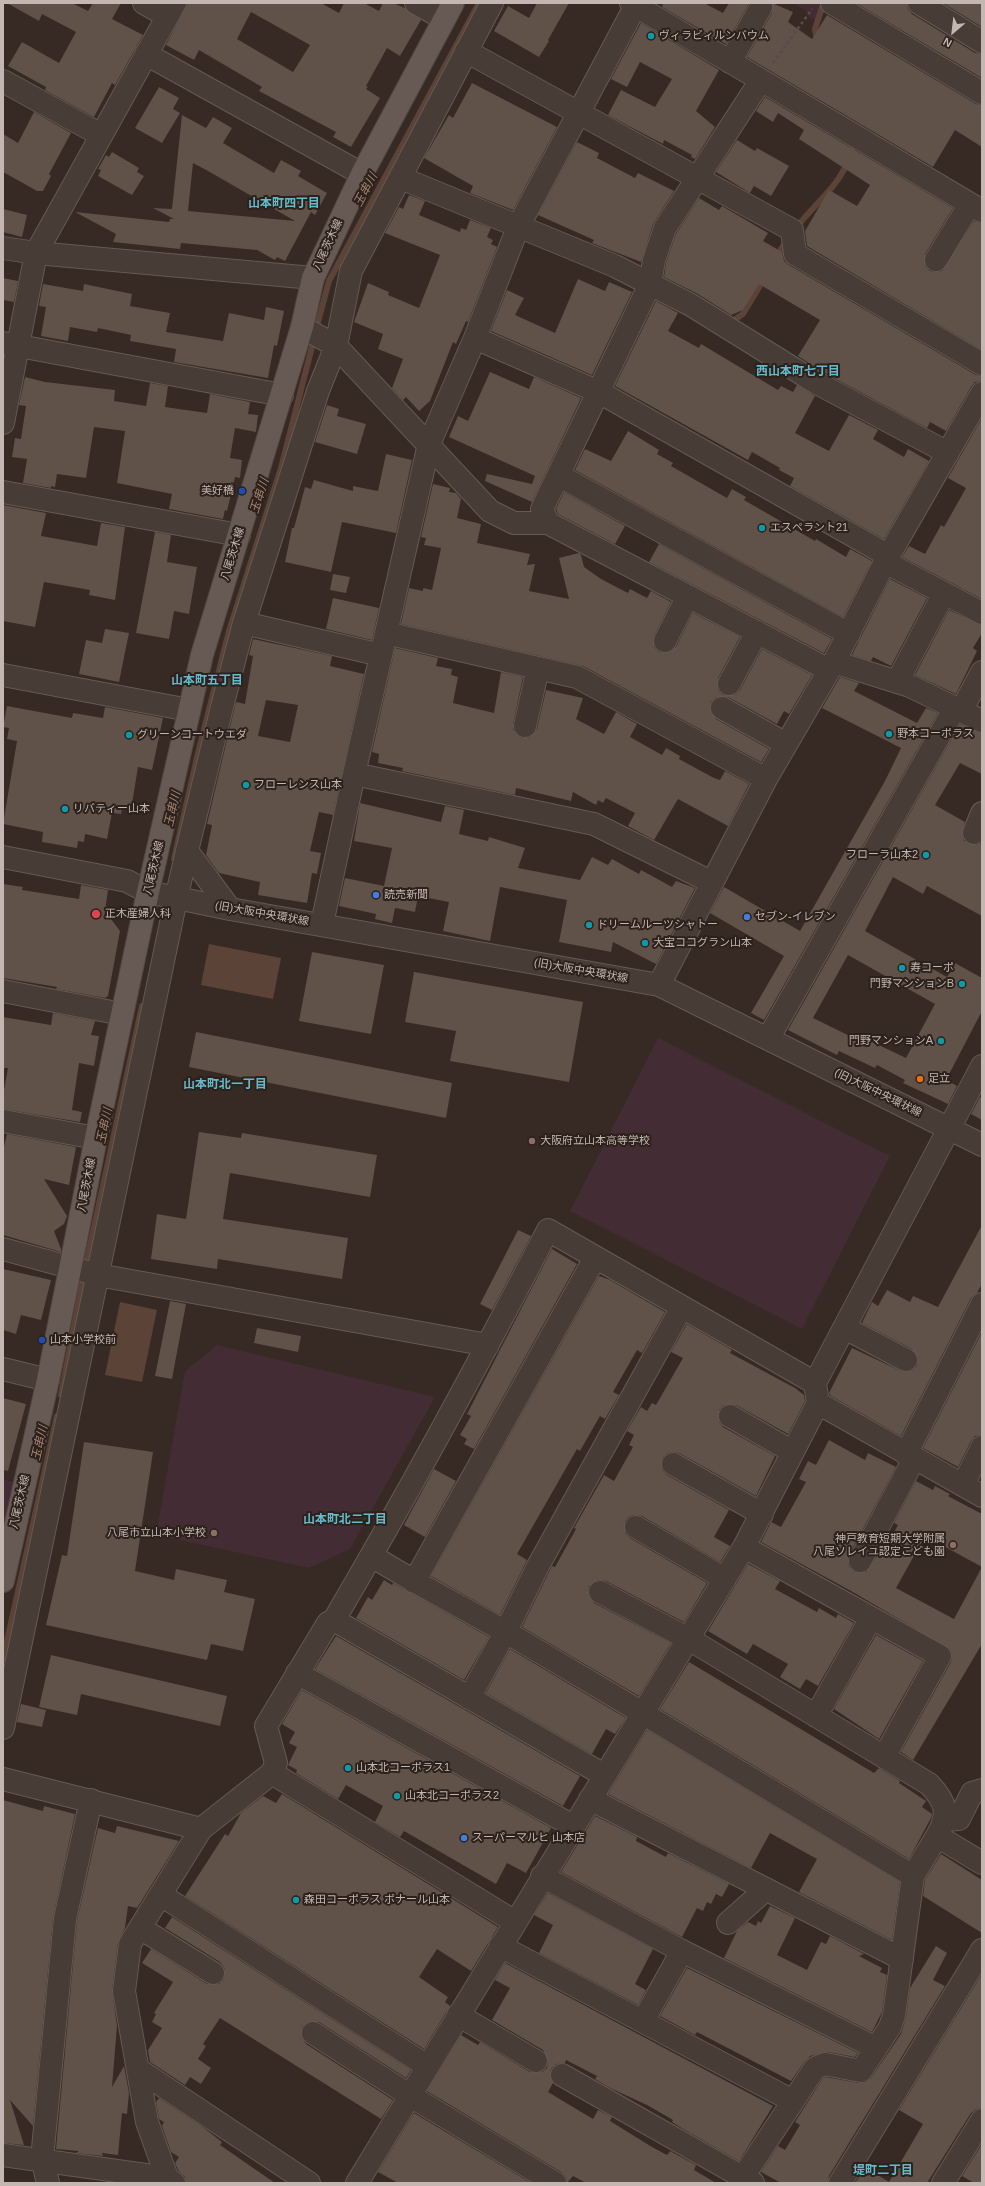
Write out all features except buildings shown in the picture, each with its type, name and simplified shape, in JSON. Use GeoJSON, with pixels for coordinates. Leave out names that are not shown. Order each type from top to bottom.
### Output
{"type":"FeatureCollection","features":[{"type":"Feature","properties":{"kind":"main road","name":"八尾茨木線"},"geometry":{"type":"LineString","coordinates":[[3,1581],[48,1380],[96,1138],[148,892],[202,655],[282,395],[302,326],[313,278],[362,174],[449,11]]}},
{"type":"Feature","properties":{"kind":"street"},"geometry":{"type":"LineString","coordinates":[[3,423],[10,345],[36,253],[171,9],[144,3]]}},
{"type":"Feature","properties":{"kind":"street"},"geometry":{"type":"LineString","coordinates":[[416,3],[449,11]]}},
{"type":"Feature","properties":{"kind":"street"},"geometry":{"type":"LineString","coordinates":[[3,1728],[176,898],[244,623],[318,391],[336,346],[351,271],[492,3]]}},
{"type":"Feature","properties":{"kind":"street"},"geometry":{"type":"LineString","coordinates":[[919,3],[982,42]]}},
{"type":"Feature","properties":{"kind":"street"},"geometry":{"type":"LineString","coordinates":[[322,924],[354,774],[429,444],[475,338],[518,227],[634,4],[976,208],[936,260]]}},
{"type":"Feature","properties":{"kind":"street"},"geometry":{"type":"LineString","coordinates":[[823,5],[982,93]]}},
{"type":"Feature","properties":{"kind":"street"},"geometry":{"type":"LineString","coordinates":[[730,62],[761,7]]}},
{"type":"Feature","properties":{"kind":"street"},"geometry":{"type":"LineString","coordinates":[[466,51],[792,230],[795,254],[982,364]]}},
{"type":"Feature","properties":{"kind":"street"},"geometry":{"type":"LineString","coordinates":[[146,54],[362,174]]}},
{"type":"Feature","properties":{"kind":"street"},"geometry":{"type":"LineString","coordinates":[[548,523],[542,509],[650,284],[654,260],[666,228],[696,178],[761,80]]}},
{"type":"Feature","properties":{"kind":"street"},"geometry":{"type":"LineString","coordinates":[[3,81],[102,135]]}},
{"type":"Feature","properties":{"kind":"street"},"geometry":{"type":"LineString","coordinates":[[401,178],[615,266],[691,305],[815,382],[948,453]]}},
{"type":"Feature","properties":{"kind":"street"},"geometry":{"type":"LineString","coordinates":[[3,248],[36,253],[313,278]]}},
{"type":"Feature","properties":{"kind":"street"},"geometry":{"type":"LineString","coordinates":[[302,326],[336,346],[490,511],[514,524],[548,523],[757,632],[832,666],[910,686],[982,721]]}},
{"type":"Feature","properties":{"kind":"street"},"geometry":{"type":"LineString","coordinates":[[475,338],[599,392],[944,593],[982,613]]}},
{"type":"Feature","properties":{"kind":"street"},"geometry":{"type":"LineString","coordinates":[[10,345],[282,395]]}},
{"type":"Feature","properties":{"kind":"street"},"geometry":{"type":"LineString","coordinates":[[659,985],[711,882],[766,779],[832,666],[887,559],[982,393]]}},
{"type":"Feature","properties":{"kind":"street"},"geometry":{"type":"LineString","coordinates":[[558,475],[849,634]]}},
{"type":"Feature","properties":{"kind":"street"},"geometry":{"type":"LineString","coordinates":[[3,492],[239,535]]}},
{"type":"Feature","properties":{"kind":"street"},"geometry":{"type":"LineString","coordinates":[[897,682],[944,593]]}},
{"type":"Feature","properties":{"kind":"street"},"geometry":{"type":"LineString","coordinates":[[665,641],[688,596]]}},
{"type":"Feature","properties":{"kind":"street"},"geometry":{"type":"LineString","coordinates":[[244,623],[381,655]]}},
{"type":"Feature","properties":{"kind":"street"},"geometry":{"type":"LineString","coordinates":[[729,684],[757,632]]}},
{"type":"Feature","properties":{"kind":"street"},"geometry":{"type":"LineString","coordinates":[[386,634],[577,677],[766,779]]}},
{"type":"Feature","properties":{"kind":"street"},"geometry":{"type":"LineString","coordinates":[[525,726],[538,668]]}},
{"type":"Feature","properties":{"kind":"street"},"geometry":{"type":"LineString","coordinates":[[768,1039],[958,709],[982,672]]}},
{"type":"Feature","properties":{"kind":"street"},"geometry":{"type":"LineString","coordinates":[[3,675],[189,710]]}},
{"type":"Feature","properties":{"kind":"street"},"geometry":{"type":"LineString","coordinates":[[722,708],[786,744]]}},
{"type":"Feature","properties":{"kind":"street"},"geometry":{"type":"LineString","coordinates":[[354,774],[594,824],[711,882]]}},
{"type":"Feature","properties":{"kind":"street"},"geometry":{"type":"LineString","coordinates":[[188,851],[230,909]]}},
{"type":"Feature","properties":{"kind":"street","name":"(旧)大阪中央環状線"},"geometry":{"type":"LineString","coordinates":[[3,857],[127,881],[148,892],[230,909],[322,924],[659,985],[982,1145]]}},
{"type":"Feature","properties":{"kind":"street"},"geometry":{"type":"LineString","coordinates":[[3,991],[122,1014]]}},
{"type":"Feature","properties":{"kind":"street"},"geometry":{"type":"LineString","coordinates":[[363,2181],[409,2095],[744,1547],[793,1452],[845,1328],[982,1066]]}},
{"type":"Feature","properties":{"kind":"street"},"geometry":{"type":"LineString","coordinates":[[3,1121],[96,1138]]}},
{"type":"Feature","properties":{"kind":"street"},"geometry":{"type":"LineString","coordinates":[[170,2181],[148,2122],[124,1991],[130,1944],[201,1829],[272,1773],[276,1763],[266,1726],[328,1623],[334,1620],[372,1556],[488,1345],[548,1230],[682,1307],[817,1393],[910,1456],[982,1496]]}},
{"type":"Feature","properties":{"kind":"street"},"geometry":{"type":"LineString","coordinates":[[3,1249],[98,1275],[488,1345]]}},
{"type":"Feature","properties":{"kind":"street"},"geometry":{"type":"LineString","coordinates":[[414,1582],[595,1258]]}},
{"type":"Feature","properties":{"kind":"street"},"geometry":{"type":"LineString","coordinates":[[860,1561],[982,1304]]}},
{"type":"Feature","properties":{"kind":"street"},"geometry":{"type":"LineString","coordinates":[[470,1698],[506,1632],[538,1566],[682,1307]]}},
{"type":"Feature","properties":{"kind":"street"},"geometry":{"type":"LineString","coordinates":[[845,1328],[906,1360]]}},
{"type":"Feature","properties":{"kind":"street"},"geometry":{"type":"LineString","coordinates":[[3,1369],[48,1380]]}},
{"type":"Feature","properties":{"kind":"street"},"geometry":{"type":"LineString","coordinates":[[730,1416],[793,1452]]}},
{"type":"Feature","properties":{"kind":"street"},"geometry":{"type":"LineString","coordinates":[[963,1485],[982,1447]]}},
{"type":"Feature","properties":{"kind":"street"},"geometry":{"type":"LineString","coordinates":[[673,1464],[762,1514]]}},
{"type":"Feature","properties":{"kind":"street"},"geometry":{"type":"LineString","coordinates":[[636,1527],[725,1579]]}},
{"type":"Feature","properties":{"kind":"street"},"geometry":{"type":"LineString","coordinates":[[744,1547],[940,1656],[884,1757]]}},
{"type":"Feature","properties":{"kind":"street"},"geometry":{"type":"LineString","coordinates":[[372,1556],[414,1582],[506,1632],[642,1712],[913,1876]]}},
{"type":"Feature","properties":{"kind":"street"},"geometry":{"type":"LineString","coordinates":[[562,2075],[745,2181],[793,2101],[815,2068],[825,2064],[861,2071],[890,2027],[894,2015],[913,1876],[941,1828],[946,1812],[941,1797],[929,1784],[689,1639],[600,1592]]}},
{"type":"Feature","properties":{"kind":"street"},"geometry":{"type":"LineString","coordinates":[[816,1716],[871,1618]]}},
{"type":"Feature","properties":{"kind":"street"},"geometry":{"type":"LineString","coordinates":[[334,1620],[604,1775]]}},
{"type":"Feature","properties":{"kind":"street"},"geometry":{"type":"LineString","coordinates":[[297,1673],[573,1826]]}},
{"type":"Feature","properties":{"kind":"street"},"geometry":{"type":"LineString","coordinates":[[941,1828],[958,1819],[977,1791],[982,1772]]}},
{"type":"Feature","properties":{"kind":"street"},"geometry":{"type":"LineString","coordinates":[[272,1773],[515,1922]]}},
{"type":"Feature","properties":{"kind":"street"},"geometry":{"type":"LineString","coordinates":[[3,1779],[201,1829]]}},
{"type":"Feature","properties":{"kind":"street"},"geometry":{"type":"LineString","coordinates":[[590,1798],[902,1958]]}},
{"type":"Feature","properties":{"kind":"street"},"geometry":{"type":"LineString","coordinates":[[48,2183],[42,2159],[65,1919],[91,1800]]}},
{"type":"Feature","properties":{"kind":"street"},"geometry":{"type":"LineString","coordinates":[[941,1828],[982,1863]]}},
{"type":"Feature","properties":{"kind":"street"},"geometry":{"type":"LineString","coordinates":[[542,1876],[682,1951],[876,2048]]}},
{"type":"Feature","properties":{"kind":"street"},"geometry":{"type":"LineString","coordinates":[[728,1923],[766,1889]]}},
{"type":"Feature","properties":{"kind":"street"},"geometry":{"type":"LineString","coordinates":[[161,1895],[427,2066]]}},
{"type":"Feature","properties":{"kind":"street"},"geometry":{"type":"LineString","coordinates":[[140,1928],[213,1973]]}},
{"type":"Feature","properties":{"kind":"street"},"geometry":{"type":"LineString","coordinates":[[500,1946],[793,2101]]}},
{"type":"Feature","properties":{"kind":"street"},"geometry":{"type":"LineString","coordinates":[[840,2183],[982,1950]]}},
{"type":"Feature","properties":{"kind":"street"},"geometry":{"type":"LineString","coordinates":[[643,2021],[682,1951]]}},
{"type":"Feature","properties":{"kind":"street"},"geometry":{"type":"LineString","coordinates":[[458,2015],[536,2060]]}},
{"type":"Feature","properties":{"kind":"street"},"geometry":{"type":"LineString","coordinates":[[313,2033],[409,2095],[555,2183]]}},
{"type":"Feature","properties":{"kind":"street"},"geometry":{"type":"LineString","coordinates":[[139,2070],[309,2183]]}},
{"type":"Feature","properties":{"kind":"street"},"geometry":{"type":"LineString","coordinates":[[947,2182],[982,2120]]}},
{"type":"Feature","properties":{"kind":"street"},"geometry":{"type":"LineString","coordinates":[[3,2155],[42,2159],[170,2181]]}},
{"type":"Feature","properties":{"kind":"path"},"geometry":{"type":"LineString","coordinates":[[761,80],[809,12],[823,5]]}},
{"type":"Feature","properties":{"kind":"shaded area"},"geometry":{"type":"Polygon","coordinates":[[[793,3],[828,3],[829,5],[820,21],[810,18],[806,11],[793,3]]]}},
{"type":"Feature","properties":{"kind":"shaded area"},"geometry":{"type":"Polygon","coordinates":[[[209,944],[281,958],[273,999],[201,985],[209,944]]]}},
{"type":"Feature","properties":{"kind":"shaded area"},"geometry":{"type":"Polygon","coordinates":[[[658,1038],[890,1156],[802,1329],[570,1211],[658,1038]]]}},
{"type":"Feature","properties":{"kind":"shaded area"},"geometry":{"type":"Polygon","coordinates":[[[120,1302],[157,1310],[142,1382],[105,1375],[120,1302]]]}},
{"type":"Feature","properties":{"kind":"shaded area"},"geometry":{"type":"Polygon","coordinates":[[[217,1345],[435,1397],[350,1549],[309,1568],[156,1535],[185,1371],[217,1345]]]}},
{"type":"Feature","properties":{"kind":"shaded area"},"geometry":{"type":"Polygon","coordinates":[[[3,1479],[13,1482],[3,1532],[3,1479]]]}},
{"type":"Feature","properties":{"kind":"waterway","name":"玉串川"},"geometry":{"type":"LineString","coordinates":[[316,330],[329,281],[479,3]]}},
{"type":"Feature","properties":{"kind":"waterway"},"geometry":{"type":"LineString","coordinates":[[817,40],[815,29],[822,7]]}},
{"type":"Feature","properties":{"kind":"waterway"},"geometry":{"type":"LineString","coordinates":[[796,228],[838,180],[850,157],[854,142]]}},
{"type":"Feature","properties":{"kind":"waterway"},"geometry":{"type":"LineString","coordinates":[[776,257],[787,240]]}},
{"type":"Feature","properties":{"kind":"waterway"},"geometry":{"type":"LineString","coordinates":[[731,322],[743,314],[764,279]]}},
{"type":"Feature","properties":{"kind":"waterway","name":"玉串川"},"geometry":{"type":"LineString","coordinates":[[174,859],[199,749],[229,631],[281,468],[314,339]]}},
{"type":"Feature","properties":{"kind":"waterway","name":"玉串川"},"geometry":{"type":"LineString","coordinates":[[61,1395],[83,1278],[142,1006]]}},
{"type":"Feature","properties":{"kind":"waterway","name":"玉串川"},"geometry":{"type":"LineString","coordinates":[[3,1659],[57,1416]]}},
{"type":"Feature","properties":{"kind":"place","name":"ヴィラビィルンバウム"},"geometry":{"type":"Point","coordinates":[651,36]}},
{"type":"Feature","properties":{"kind":"place","name":"美好橋"},"geometry":{"type":"Point","coordinates":[242,491]}},
{"type":"Feature","properties":{"kind":"place","name":"エスペラント21"},"geometry":{"type":"Point","coordinates":[762,528]}},
{"type":"Feature","properties":{"kind":"place","name":"野本コーポラス"},"geometry":{"type":"Point","coordinates":[889,734]}},
{"type":"Feature","properties":{"kind":"place","name":"グリーンコートウエダ"},"geometry":{"type":"Point","coordinates":[129,735]}},
{"type":"Feature","properties":{"kind":"place","name":"フローレンス山本"},"geometry":{"type":"Point","coordinates":[246,785]}},
{"type":"Feature","properties":{"kind":"place","name":"リバティー山本"},"geometry":{"type":"Point","coordinates":[65,809]}},
{"type":"Feature","properties":{"kind":"place","name":"フローラ山本2"},"geometry":{"type":"Point","coordinates":[926,855]}},
{"type":"Feature","properties":{"kind":"place","name":"読売新聞"},"geometry":{"type":"Point","coordinates":[376,895]}},
{"type":"Feature","properties":{"kind":"place","name":"正木産婦人科"},"geometry":{"type":"Point","coordinates":[96,914]}},
{"type":"Feature","properties":{"kind":"place","name":"セブン-イレブン"},"geometry":{"type":"Point","coordinates":[747,917]}},
{"type":"Feature","properties":{"kind":"place","name":"ドリームルーツシャトー"},"geometry":{"type":"Point","coordinates":[589,925]}},
{"type":"Feature","properties":{"kind":"place","name":"大宝ココグラン山本"},"geometry":{"type":"Point","coordinates":[645,943]}},
{"type":"Feature","properties":{"kind":"place","name":"寿コーポ"},"geometry":{"type":"Point","coordinates":[902,968]}},
{"type":"Feature","properties":{"kind":"place","name":"門野マンションB"},"geometry":{"type":"Point","coordinates":[962,984]}},
{"type":"Feature","properties":{"kind":"place","name":"門野マンションA"},"geometry":{"type":"Point","coordinates":[941,1041]}},
{"type":"Feature","properties":{"kind":"place","name":"足立"},"geometry":{"type":"Point","coordinates":[920,1079]}},
{"type":"Feature","properties":{"kind":"place","name":"大阪府立山本高等学校"},"geometry":{"type":"Point","coordinates":[532,1141]}},
{"type":"Feature","properties":{"kind":"place","name":"山本小学校前"},"geometry":{"type":"Point","coordinates":[42,1340]}},
{"type":"Feature","properties":{"kind":"place","name":"八尾市立山本小学校"},"geometry":{"type":"Point","coordinates":[214,1533]}},
{"type":"Feature","properties":{"kind":"place","name":"神戸教育短期大学附属 八尾ソレイユ認定こども園"},"geometry":{"type":"Point","coordinates":[953,1545]}},
{"type":"Feature","properties":{"kind":"place","name":"山本北コーポラス1"},"geometry":{"type":"Point","coordinates":[348,1768]}},
{"type":"Feature","properties":{"kind":"place","name":"山本北コーポラス2"},"geometry":{"type":"Point","coordinates":[397,1796]}},
{"type":"Feature","properties":{"kind":"place","name":"スーパーマルヒ 山本店"},"geometry":{"type":"Point","coordinates":[464,1838]}},
{"type":"Feature","properties":{"kind":"place","name":"森田コーポラス ボナール山本"},"geometry":{"type":"Point","coordinates":[296,1900]}},
{"type":"Feature","properties":{"kind":"district","name":"山本町四丁目"},"geometry":{"type":"Point","coordinates":[284,204]}},
{"type":"Feature","properties":{"kind":"district","name":"西山本町七丁目"},"geometry":{"type":"Point","coordinates":[798,372]}},
{"type":"Feature","properties":{"kind":"district","name":"山本町五丁目"},"geometry":{"type":"Point","coordinates":[207,681]}},
{"type":"Feature","properties":{"kind":"district","name":"山本町北一丁目"},"geometry":{"type":"Point","coordinates":[225,1085]}},
{"type":"Feature","properties":{"kind":"district","name":"山本町北二丁目"},"geometry":{"type":"Point","coordinates":[345,1520]}},
{"type":"Feature","properties":{"kind":"district","name":"堤町二丁目"},"geometry":{"type":"Point","coordinates":[883,2171]}}]}
